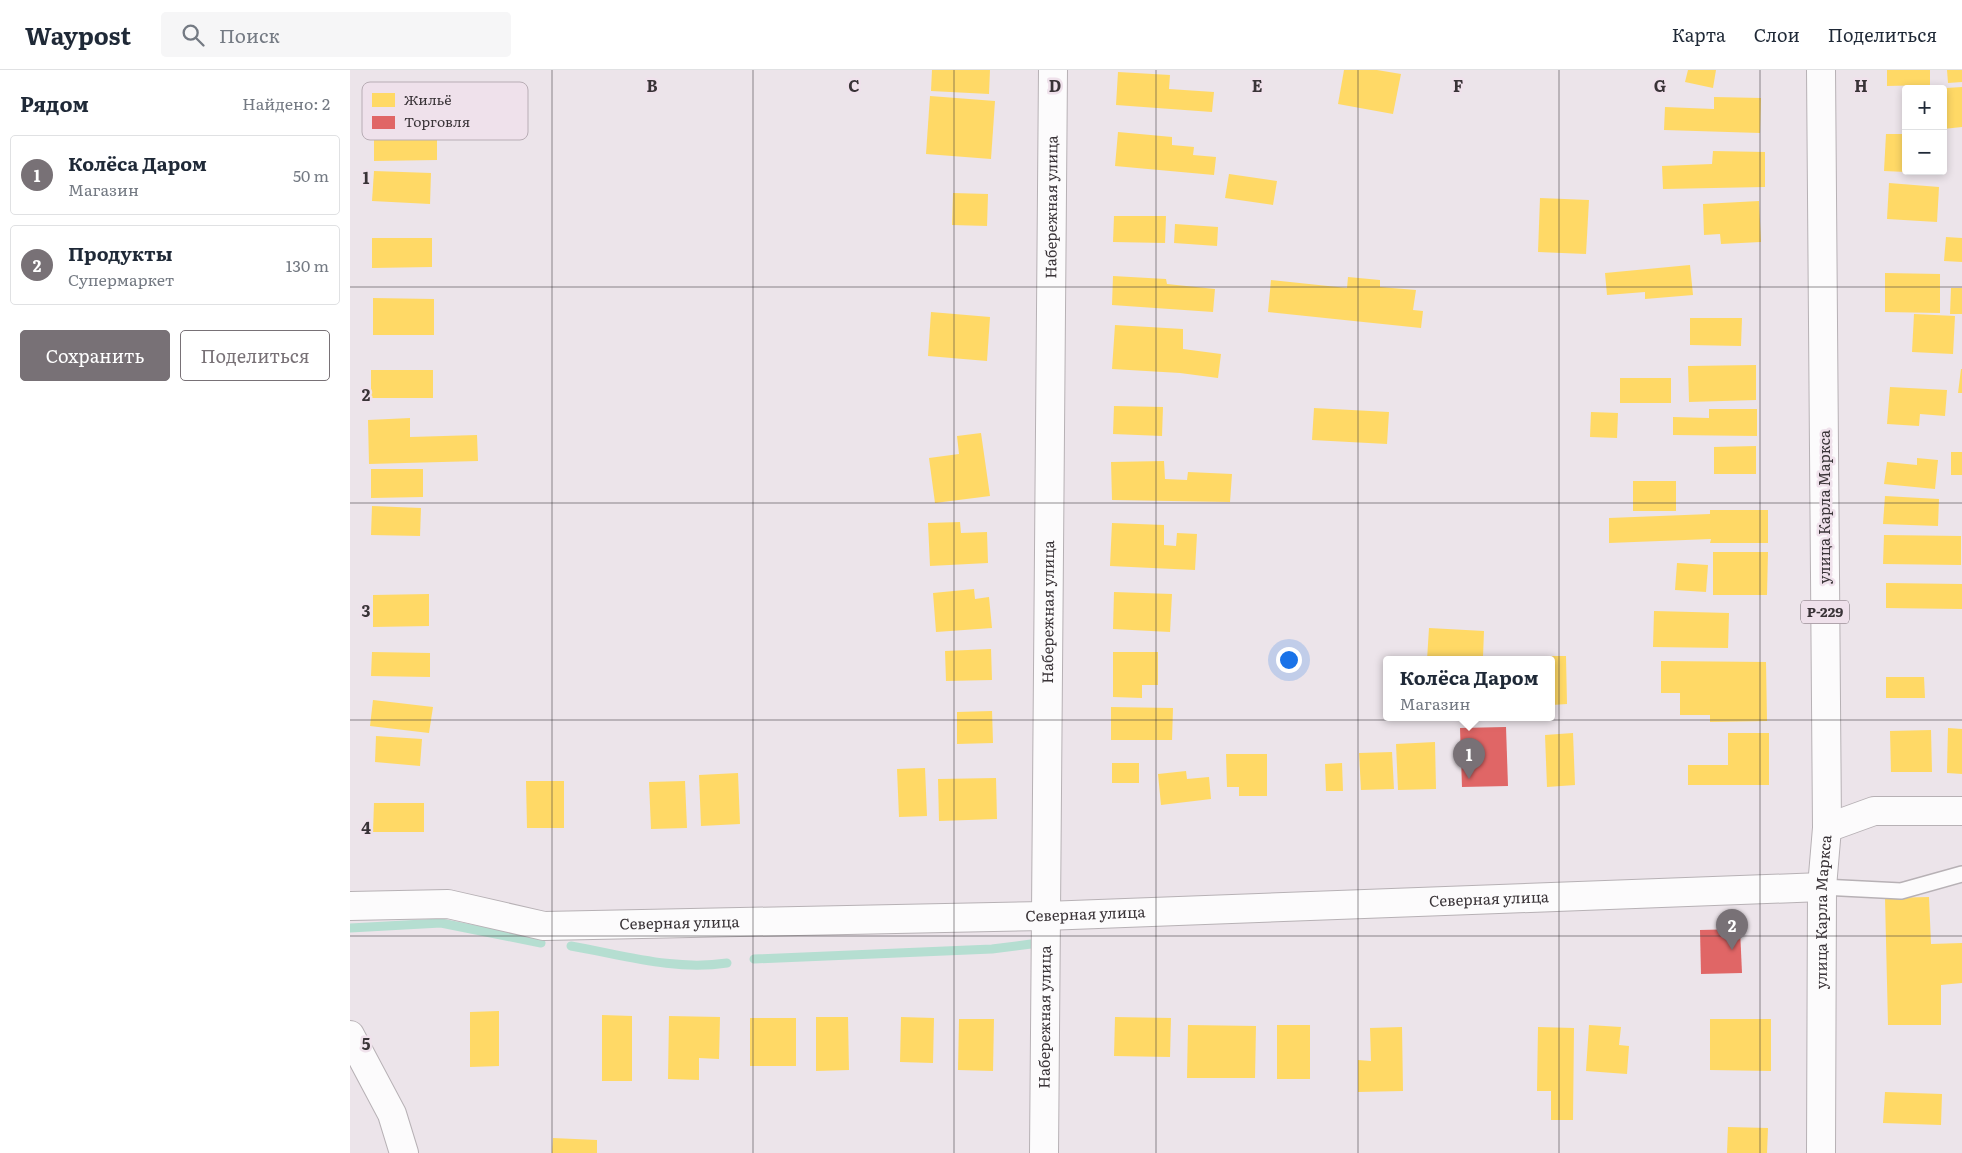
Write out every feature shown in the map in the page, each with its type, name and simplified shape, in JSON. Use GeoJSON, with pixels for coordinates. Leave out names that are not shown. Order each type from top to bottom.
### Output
{"type":"FeatureCollection","features":[{"type":"Feature","properties":{"kind":"main road","name":"Набережная улица"},"geometry":{"type":"LineString","coordinates":[[1044,1153],[1053,70]]}},
{"type":"Feature","properties":{"kind":"main road","name":"улица Карла Маркса"},"geometry":{"type":"LineString","coordinates":[[1821,70],[1827,828],[1822,887],[1821,1153]]}},
{"type":"Feature","properties":{"kind":"main road"},"geometry":{"type":"LineString","coordinates":[[1827,828],[1874,811],[1962,811]]}},
{"type":"Feature","properties":{"kind":"main road","name":"Северная улица"},"geometry":{"type":"LineString","coordinates":[[350,906],[448,904],[544,926],[1045,916],[1822,887]]}},
{"type":"Feature","properties":{"kind":"main road"},"geometry":{"type":"LineString","coordinates":[[350,1035],[392,1114],[404,1153]]}},
{"type":"Feature","properties":{"kind":"lane"},"geometry":{"type":"LineString","coordinates":[[1822,887],[1901,891],[1962,874]]}},
{"type":"Feature","properties":{"kind":"building: Жильё"},"geometry":{"type":"Polygon","coordinates":[[[932,70],[990,70],[989,94],[931,91],[932,70]]]}},
{"type":"Feature","properties":{"kind":"building: Жильё"},"geometry":{"type":"Polygon","coordinates":[[[1344,70],[1377,70],[1401,74],[1393,114],[1338,104],[1344,70]]]}},
{"type":"Feature","properties":{"kind":"building: Жильё"},"geometry":{"type":"Polygon","coordinates":[[[1688,70],[1716,70],[1713,88],[1685,82],[1688,70]]]}},
{"type":"Feature","properties":{"kind":"building: Жильё"},"geometry":{"type":"Polygon","coordinates":[[[1887,70],[1930,70],[1930,85],[1887,86],[1887,70]]]}},
{"type":"Feature","properties":{"kind":"building: Жильё"},"geometry":{"type":"Polygon","coordinates":[[[1947,70],[1962,70],[1962,82],[1948,83],[1947,70]]]}},
{"type":"Feature","properties":{"kind":"building: Жильё"},"geometry":{"type":"Polygon","coordinates":[[[1118,72],[1170,75],[1169,89],[1214,92],[1212,112],[1116,105],[1118,72]]]}},
{"type":"Feature","properties":{"kind":"building: Жильё"},"geometry":{"type":"Polygon","coordinates":[[[1962,87],[1962,127],[1947,129],[1947,88],[1962,87]]]}},
{"type":"Feature","properties":{"kind":"building: Жильё"},"geometry":{"type":"Polygon","coordinates":[[[930,96],[995,101],[991,159],[926,154],[930,96]]]}},
{"type":"Feature","properties":{"kind":"building: Жильё"},"geometry":{"type":"Polygon","coordinates":[[[1714,97],[1761,98],[1760,133],[1664,130],[1665,107],[1714,109],[1714,97]]]}},
{"type":"Feature","properties":{"kind":"building: Жильё"},"geometry":{"type":"Polygon","coordinates":[[[1118,132],[1172,137],[1172,145],[1194,147],[1193,155],[1216,157],[1214,175],[1115,166],[1118,132]]]}},
{"type":"Feature","properties":{"kind":"building: Жильё"},"geometry":{"type":"Polygon","coordinates":[[[1886,134],[1902,134],[1902,172],[1884,171],[1886,134]]]}},
{"type":"Feature","properties":{"kind":"building: Жильё"},"geometry":{"type":"Polygon","coordinates":[[[374,140],[437,140],[437,160],[374,161],[374,140]]]}},
{"type":"Feature","properties":{"kind":"building: Жильё"},"geometry":{"type":"Polygon","coordinates":[[[1713,151],[1765,152],[1765,187],[1663,189],[1662,166],[1712,164],[1713,151]]]}},
{"type":"Feature","properties":{"kind":"building: Жильё"},"geometry":{"type":"Polygon","coordinates":[[[374,171],[431,173],[430,204],[372,201],[374,171]]]}},
{"type":"Feature","properties":{"kind":"building: Жильё"},"geometry":{"type":"Polygon","coordinates":[[[1229,174],[1277,181],[1273,205],[1225,198],[1229,174]]]}},
{"type":"Feature","properties":{"kind":"building: Жильё"},"geometry":{"type":"Polygon","coordinates":[[[1889,183],[1939,187],[1937,222],[1887,219],[1889,183]]]}},
{"type":"Feature","properties":{"kind":"building: Жильё"},"geometry":{"type":"Polygon","coordinates":[[[953,193],[988,194],[987,226],[952,225],[953,193]]]}},
{"type":"Feature","properties":{"kind":"building: Жильё"},"geometry":{"type":"Polygon","coordinates":[[[1540,198],[1589,200],[1586,254],[1538,252],[1540,198]]]}},
{"type":"Feature","properties":{"kind":"building: Жильё"},"geometry":{"type":"Polygon","coordinates":[[[1759,201],[1761,242],[1721,244],[1720,234],[1704,235],[1703,204],[1759,201]]]}},
{"type":"Feature","properties":{"kind":"building: Жильё"},"geometry":{"type":"Polygon","coordinates":[[[1114,216],[1166,216],[1165,243],[1113,242],[1114,216]]]}},
{"type":"Feature","properties":{"kind":"building: Жильё"},"geometry":{"type":"Polygon","coordinates":[[[1175,224],[1218,227],[1217,246],[1174,243],[1175,224]]]}},
{"type":"Feature","properties":{"kind":"building: Жильё"},"geometry":{"type":"Polygon","coordinates":[[[1946,237],[1962,238],[1962,262],[1944,261],[1946,237]]]}},
{"type":"Feature","properties":{"kind":"building: Жильё"},"geometry":{"type":"Polygon","coordinates":[[[372,238],[432,238],[432,267],[372,268],[372,238]]]}},
{"type":"Feature","properties":{"kind":"building: Жильё"},"geometry":{"type":"Polygon","coordinates":[[[1690,265],[1693,295],[1645,299],[1645,292],[1607,295],[1605,273],[1690,265]]]}},
{"type":"Feature","properties":{"kind":"building: Жильё"},"geometry":{"type":"Polygon","coordinates":[[[1885,273],[1940,274],[1940,313],[1885,312],[1885,273]]]}},
{"type":"Feature","properties":{"kind":"building: Жильё"},"geometry":{"type":"Polygon","coordinates":[[[1113,276],[1166,279],[1167,284],[1215,289],[1213,312],[1112,305],[1113,276]]]}},
{"type":"Feature","properties":{"kind":"building: Жильё"},"geometry":{"type":"Polygon","coordinates":[[[1348,277],[1380,280],[1380,287],[1416,290],[1413,310],[1423,311],[1421,328],[1268,312],[1271,280],[1347,288],[1348,277]]]}},
{"type":"Feature","properties":{"kind":"building: Жильё"},"geometry":{"type":"Polygon","coordinates":[[[1951,288],[1962,288],[1962,314],[1950,314],[1951,288]]]}},
{"type":"Feature","properties":{"kind":"building: Жильё"},"geometry":{"type":"Polygon","coordinates":[[[373,298],[434,299],[434,335],[373,335],[373,298]]]}},
{"type":"Feature","properties":{"kind":"building: Жильё"},"geometry":{"type":"Polygon","coordinates":[[[931,312],[990,317],[987,361],[928,356],[931,312]]]}},
{"type":"Feature","properties":{"kind":"building: Жильё"},"geometry":{"type":"Polygon","coordinates":[[[1914,314],[1955,316],[1953,354],[1912,352],[1914,314]]]}},
{"type":"Feature","properties":{"kind":"building: Жильё"},"geometry":{"type":"Polygon","coordinates":[[[1690,318],[1742,318],[1741,346],[1690,345],[1690,318]]]}},
{"type":"Feature","properties":{"kind":"building: Жильё"},"geometry":{"type":"Polygon","coordinates":[[[1115,325],[1183,329],[1183,349],[1221,354],[1218,378],[1180,373],[1112,369],[1115,325]]]}},
{"type":"Feature","properties":{"kind":"building: Жильё"},"geometry":{"type":"Polygon","coordinates":[[[1756,365],[1756,400],[1689,402],[1688,366],[1756,365]]]}},
{"type":"Feature","properties":{"kind":"building: Жильё"},"geometry":{"type":"Polygon","coordinates":[[[1961,369],[1962,393],[1958,393],[1961,369]]]}},
{"type":"Feature","properties":{"kind":"building: Жильё"},"geometry":{"type":"Polygon","coordinates":[[[371,370],[433,370],[433,398],[371,398],[371,370]]]}},
{"type":"Feature","properties":{"kind":"building: Жильё"},"geometry":{"type":"Polygon","coordinates":[[[1620,378],[1671,378],[1671,403],[1620,403],[1620,378]]]}},
{"type":"Feature","properties":{"kind":"building: Жильё"},"geometry":{"type":"Polygon","coordinates":[[[1890,387],[1947,390],[1945,416],[1920,414],[1919,426],[1887,424],[1890,387]]]}},
{"type":"Feature","properties":{"kind":"building: Жильё"},"geometry":{"type":"Polygon","coordinates":[[[1114,406],[1163,407],[1162,436],[1113,434],[1114,406]]]}},
{"type":"Feature","properties":{"kind":"building: Жильё"},"geometry":{"type":"Polygon","coordinates":[[[1314,408],[1389,412],[1387,444],[1312,440],[1314,408]]]}},
{"type":"Feature","properties":{"kind":"building: Жильё"},"geometry":{"type":"Polygon","coordinates":[[[1709,409],[1757,409],[1757,436],[1673,435],[1673,417],[1709,418],[1709,409]]]}},
{"type":"Feature","properties":{"kind":"building: Жильё"},"geometry":{"type":"Polygon","coordinates":[[[1591,412],[1618,413],[1617,438],[1590,437],[1591,412]]]}},
{"type":"Feature","properties":{"kind":"building: Жильё"},"geometry":{"type":"Polygon","coordinates":[[[410,418],[410,437],[477,435],[478,461],[369,464],[368,420],[410,418]]]}},
{"type":"Feature","properties":{"kind":"building: Жильё"},"geometry":{"type":"Polygon","coordinates":[[[981,433],[990,496],[935,503],[929,458],[959,454],[957,436],[981,433]]]}},
{"type":"Feature","properties":{"kind":"building: Жильё"},"geometry":{"type":"Polygon","coordinates":[[[1756,446],[1756,474],[1714,474],[1714,447],[1756,446]]]}},
{"type":"Feature","properties":{"kind":"building: Жильё"},"geometry":{"type":"Polygon","coordinates":[[[1951,452],[1962,452],[1962,475],[1951,475],[1951,452]]]}},
{"type":"Feature","properties":{"kind":"building: Жильё"},"geometry":{"type":"Polygon","coordinates":[[[1917,458],[1938,460],[1935,489],[1884,484],[1887,462],[1917,465],[1917,458]]]}},
{"type":"Feature","properties":{"kind":"building: Жильё"},"geometry":{"type":"Polygon","coordinates":[[[1164,461],[1165,479],[1187,480],[1188,472],[1232,474],[1230,502],[1112,500],[1111,462],[1164,461]]]}},
{"type":"Feature","properties":{"kind":"building: Жильё"},"geometry":{"type":"Polygon","coordinates":[[[371,469],[423,469],[423,497],[371,498],[371,469]]]}},
{"type":"Feature","properties":{"kind":"building: Жильё"},"geometry":{"type":"Polygon","coordinates":[[[1633,481],[1676,481],[1676,511],[1633,511],[1633,481]]]}},
{"type":"Feature","properties":{"kind":"building: Жильё"},"geometry":{"type":"Polygon","coordinates":[[[1885,496],[1939,499],[1938,526],[1883,524],[1885,496]]]}},
{"type":"Feature","properties":{"kind":"building: Жильё"},"geometry":{"type":"Polygon","coordinates":[[[372,506],[421,508],[420,536],[371,535],[372,506]]]}},
{"type":"Feature","properties":{"kind":"building: Жильё"},"geometry":{"type":"Polygon","coordinates":[[[1710,510],[1768,510],[1768,543],[1710,543],[1711,539],[1609,543],[1609,518],[1710,514],[1710,510]]]}},
{"type":"Feature","properties":{"kind":"building: Жильё"},"geometry":{"type":"Polygon","coordinates":[[[960,522],[961,533],[987,532],[988,563],[930,566],[928,523],[960,522]]]}},
{"type":"Feature","properties":{"kind":"building: Жильё"},"geometry":{"type":"Polygon","coordinates":[[[1112,523],[1164,525],[1164,545],[1176,546],[1177,533],[1197,534],[1195,570],[1110,566],[1112,523]]]}},
{"type":"Feature","properties":{"kind":"building: Жильё"},"geometry":{"type":"Polygon","coordinates":[[[1884,535],[1961,536],[1961,565],[1883,564],[1884,535]]]}},
{"type":"Feature","properties":{"kind":"building: Жильё"},"geometry":{"type":"Polygon","coordinates":[[[1713,552],[1768,552],[1767,595],[1713,595],[1713,552]]]}},
{"type":"Feature","properties":{"kind":"building: Жильё"},"geometry":{"type":"Polygon","coordinates":[[[1677,563],[1708,565],[1706,592],[1675,590],[1677,563]]]}},
{"type":"Feature","properties":{"kind":"building: Жильё"},"geometry":{"type":"Polygon","coordinates":[[[1886,583],[1962,584],[1962,609],[1886,608],[1886,583]]]}},
{"type":"Feature","properties":{"kind":"building: Жильё"},"geometry":{"type":"Polygon","coordinates":[[[974,589],[975,599],[989,597],[992,628],[936,632],[933,593],[974,589]]]}},
{"type":"Feature","properties":{"kind":"building: Жильё"},"geometry":{"type":"Polygon","coordinates":[[[1114,592],[1172,594],[1170,632],[1113,629],[1114,592]]]}},
{"type":"Feature","properties":{"kind":"building: Жильё"},"geometry":{"type":"Polygon","coordinates":[[[429,594],[429,626],[373,627],[373,595],[429,594]]]}},
{"type":"Feature","properties":{"kind":"building: Жильё"},"geometry":{"type":"Polygon","coordinates":[[[1654,611],[1729,613],[1728,648],[1653,647],[1654,611]]]}},
{"type":"Feature","properties":{"kind":"building: Жильё"},"geometry":{"type":"Polygon","coordinates":[[[1429,628],[1484,631],[1483,656],[1427,656],[1429,628]]]}},
{"type":"Feature","properties":{"kind":"building: Жильё"},"geometry":{"type":"Polygon","coordinates":[[[991,649],[992,680],[946,681],[945,651],[991,649]]]}},
{"type":"Feature","properties":{"kind":"building: Жильё"},"geometry":{"type":"Polygon","coordinates":[[[372,652],[430,653],[430,677],[371,676],[372,652]]]}},
{"type":"Feature","properties":{"kind":"building: Жильё"},"geometry":{"type":"Polygon","coordinates":[[[1113,652],[1158,652],[1158,685],[1142,685],[1142,698],[1113,697],[1113,652]]]}},
{"type":"Feature","properties":{"kind":"building: Жильё"},"geometry":{"type":"Polygon","coordinates":[[[1555,656],[1566,656],[1567,704],[1555,705],[1555,656]]]}},
{"type":"Feature","properties":{"kind":"building: Жильё"},"geometry":{"type":"Polygon","coordinates":[[[1661,661],[1766,662],[1767,721],[1710,722],[1710,715],[1680,715],[1680,693],[1661,693],[1661,661]]]}},
{"type":"Feature","properties":{"kind":"building: Жильё"},"geometry":{"type":"Polygon","coordinates":[[[1886,677],[1924,677],[1925,698],[1886,698],[1886,677]]]}},
{"type":"Feature","properties":{"kind":"building: Жильё"},"geometry":{"type":"Polygon","coordinates":[[[373,700],[433,707],[429,733],[370,726],[373,700]]]}},
{"type":"Feature","properties":{"kind":"building: Жильё"},"geometry":{"type":"Polygon","coordinates":[[[1111,707],[1173,708],[1172,740],[1111,740],[1111,707]]]}},
{"type":"Feature","properties":{"kind":"building: Жильё"},"geometry":{"type":"Polygon","coordinates":[[[992,711],[993,743],[957,744],[957,712],[992,711]]]}},
{"type":"Feature","properties":{"kind":"building: Жильё"},"geometry":{"type":"Polygon","coordinates":[[[1948,728],[1962,729],[1962,774],[1947,773],[1948,728]]]}},
{"type":"Feature","properties":{"kind":"building: Жильё"},"geometry":{"type":"Polygon","coordinates":[[[1931,730],[1932,772],[1891,772],[1890,731],[1931,730]]]}},
{"type":"Feature","properties":{"kind":"building: Жильё"},"geometry":{"type":"Polygon","coordinates":[[[1573,733],[1575,785],[1547,787],[1545,735],[1573,733]]]}},
{"type":"Feature","properties":{"kind":"building: Жильё"},"geometry":{"type":"Polygon","coordinates":[[[1728,733],[1769,733],[1769,785],[1688,785],[1688,765],[1728,765],[1728,733]]]}},
{"type":"Feature","properties":{"kind":"building: Жильё"},"geometry":{"type":"Polygon","coordinates":[[[376,736],[422,739],[420,766],[375,762],[376,736]]]}},
{"type":"Feature","properties":{"kind":"building: Жильё"},"geometry":{"type":"Polygon","coordinates":[[[1435,742],[1436,789],[1398,790],[1396,744],[1435,742]]]}},
{"type":"Feature","properties":{"kind":"building: Жильё"},"geometry":{"type":"Polygon","coordinates":[[[1392,752],[1394,789],[1361,790],[1359,753],[1392,752]]]}},
{"type":"Feature","properties":{"kind":"building: Жильё"},"geometry":{"type":"Polygon","coordinates":[[[1226,754],[1267,754],[1267,796],[1239,796],[1239,787],[1227,787],[1226,754]]]}},
{"type":"Feature","properties":{"kind":"building: Жильё"},"geometry":{"type":"Polygon","coordinates":[[[1112,763],[1139,763],[1139,783],[1112,783],[1112,763]]]}},
{"type":"Feature","properties":{"kind":"building: Жильё"},"geometry":{"type":"Polygon","coordinates":[[[1342,763],[1343,791],[1326,791],[1325,764],[1342,763]]]}},
{"type":"Feature","properties":{"kind":"building: Жильё"},"geometry":{"type":"Polygon","coordinates":[[[925,768],[927,816],[899,817],[897,769],[925,768]]]}},
{"type":"Feature","properties":{"kind":"building: Жильё"},"geometry":{"type":"Polygon","coordinates":[[[1186,771],[1187,779],[1209,777],[1211,799],[1161,805],[1158,774],[1186,771]]]}},
{"type":"Feature","properties":{"kind":"building: Жильё"},"geometry":{"type":"Polygon","coordinates":[[[738,773],[740,824],[701,826],[699,775],[738,773]]]}},
{"type":"Feature","properties":{"kind":"building: Жильё"},"geometry":{"type":"Polygon","coordinates":[[[996,778],[997,819],[939,821],[938,779],[996,778]]]}},
{"type":"Feature","properties":{"kind":"building: Жильё"},"geometry":{"type":"Polygon","coordinates":[[[526,781],[564,781],[564,828],[527,828],[526,781]]]}},
{"type":"Feature","properties":{"kind":"building: Жильё"},"geometry":{"type":"Polygon","coordinates":[[[685,781],[687,828],[651,829],[649,782],[685,781]]]}},
{"type":"Feature","properties":{"kind":"building: Жильё"},"geometry":{"type":"Polygon","coordinates":[[[374,803],[424,803],[424,832],[373,832],[374,803]]]}},
{"type":"Feature","properties":{"kind":"building: Жильё"},"geometry":{"type":"Polygon","coordinates":[[[1929,897],[1931,944],[1962,943],[1962,983],[1941,985],[1941,1025],[1888,1025],[1885,898],[1929,897]]]}},
{"type":"Feature","properties":{"kind":"building: Жильё"},"geometry":{"type":"Polygon","coordinates":[[[499,1011],[499,1066],[470,1067],[470,1012],[499,1011]]]}},
{"type":"Feature","properties":{"kind":"building: Жильё"},"geometry":{"type":"Polygon","coordinates":[[[602,1015],[632,1016],[632,1081],[602,1081],[602,1015]]]}},
{"type":"Feature","properties":{"kind":"building: Жильё"},"geometry":{"type":"Polygon","coordinates":[[[669,1016],[720,1017],[719,1059],[699,1058],[699,1080],[668,1079],[669,1016]]]}},
{"type":"Feature","properties":{"kind":"building: Жильё"},"geometry":{"type":"Polygon","coordinates":[[[816,1017],[848,1017],[849,1070],[816,1071],[816,1017]]]}},
{"type":"Feature","properties":{"kind":"building: Жильё"},"geometry":{"type":"Polygon","coordinates":[[[901,1017],[934,1018],[933,1063],[900,1062],[901,1017]]]}},
{"type":"Feature","properties":{"kind":"building: Жильё"},"geometry":{"type":"Polygon","coordinates":[[[1115,1017],[1171,1018],[1170,1057],[1114,1056],[1115,1017]]]}},
{"type":"Feature","properties":{"kind":"building: Жильё"},"geometry":{"type":"Polygon","coordinates":[[[750,1018],[796,1018],[796,1066],[750,1066],[750,1018]]]}},
{"type":"Feature","properties":{"kind":"building: Жильё"},"geometry":{"type":"Polygon","coordinates":[[[959,1019],[994,1019],[993,1071],[958,1070],[959,1019]]]}},
{"type":"Feature","properties":{"kind":"building: Жильё"},"geometry":{"type":"Polygon","coordinates":[[[1710,1019],[1771,1019],[1771,1071],[1710,1070],[1710,1019]]]}},
{"type":"Feature","properties":{"kind":"building: Жильё"},"geometry":{"type":"Polygon","coordinates":[[[1188,1025],[1256,1026],[1255,1078],[1187,1078],[1188,1025]]]}},
{"type":"Feature","properties":{"kind":"building: Жильё"},"geometry":{"type":"Polygon","coordinates":[[[1277,1025],[1310,1025],[1310,1079],[1277,1079],[1277,1025]]]}},
{"type":"Feature","properties":{"kind":"building: Жильё"},"geometry":{"type":"Polygon","coordinates":[[[1589,1025],[1621,1027],[1619,1045],[1629,1046],[1627,1074],[1586,1071],[1589,1025]]]}},
{"type":"Feature","properties":{"kind":"building: Жильё"},"geometry":{"type":"Polygon","coordinates":[[[1402,1027],[1403,1091],[1358,1092],[1358,1060],[1371,1061],[1370,1028],[1402,1027]]]}},
{"type":"Feature","properties":{"kind":"building: Жильё"},"geometry":{"type":"Polygon","coordinates":[[[1538,1027],[1574,1028],[1573,1120],[1551,1120],[1551,1091],[1537,1091],[1538,1027]]]}},
{"type":"Feature","properties":{"kind":"building: Жильё"},"geometry":{"type":"Polygon","coordinates":[[[1885,1092],[1942,1094],[1941,1125],[1883,1123],[1885,1092]]]}},
{"type":"Feature","properties":{"kind":"building: Жильё"},"geometry":{"type":"Polygon","coordinates":[[[1728,1127],[1768,1128],[1767,1153],[1727,1153],[1728,1127]]]}},
{"type":"Feature","properties":{"kind":"building: Жильё"},"geometry":{"type":"Polygon","coordinates":[[[553,1138],[597,1140],[597,1153],[552,1153],[553,1138]]]}},
{"type":"Feature","properties":{"kind":"building: Торговля"},"geometry":{"type":"Polygon","coordinates":[[[1506,727],[1508,786],[1462,787],[1460,728],[1506,727]]]}},
{"type":"Feature","properties":{"kind":"building: Торговля"},"geometry":{"type":"Polygon","coordinates":[[[1740,929],[1742,973],[1701,974],[1700,930],[1740,929]]]}},
{"type":"Feature","properties":{"kind":"waterway"},"geometry":{"type":"LineString","coordinates":[[350,928],[441,923],[541,943]]}},
{"type":"Feature","properties":{"kind":"waterway"},"geometry":{"type":"LineString","coordinates":[[754,959],[992,949],[1031,944]]}},
{"type":"Feature","properties":{"kind":"waterway"},"geometry":{"type":"LineString","coordinates":[[571,946],[668,964],[707,965],[727,963]]}},
{"type":"Feature","properties":{"kind":"place","name":"Колёса Даром"},"geometry":{"type":"Point","coordinates":[1469,779]}},
{"type":"Feature","properties":{"kind":"place","name":"Продукты"},"geometry":{"type":"Point","coordinates":[1732,950]}}]}
